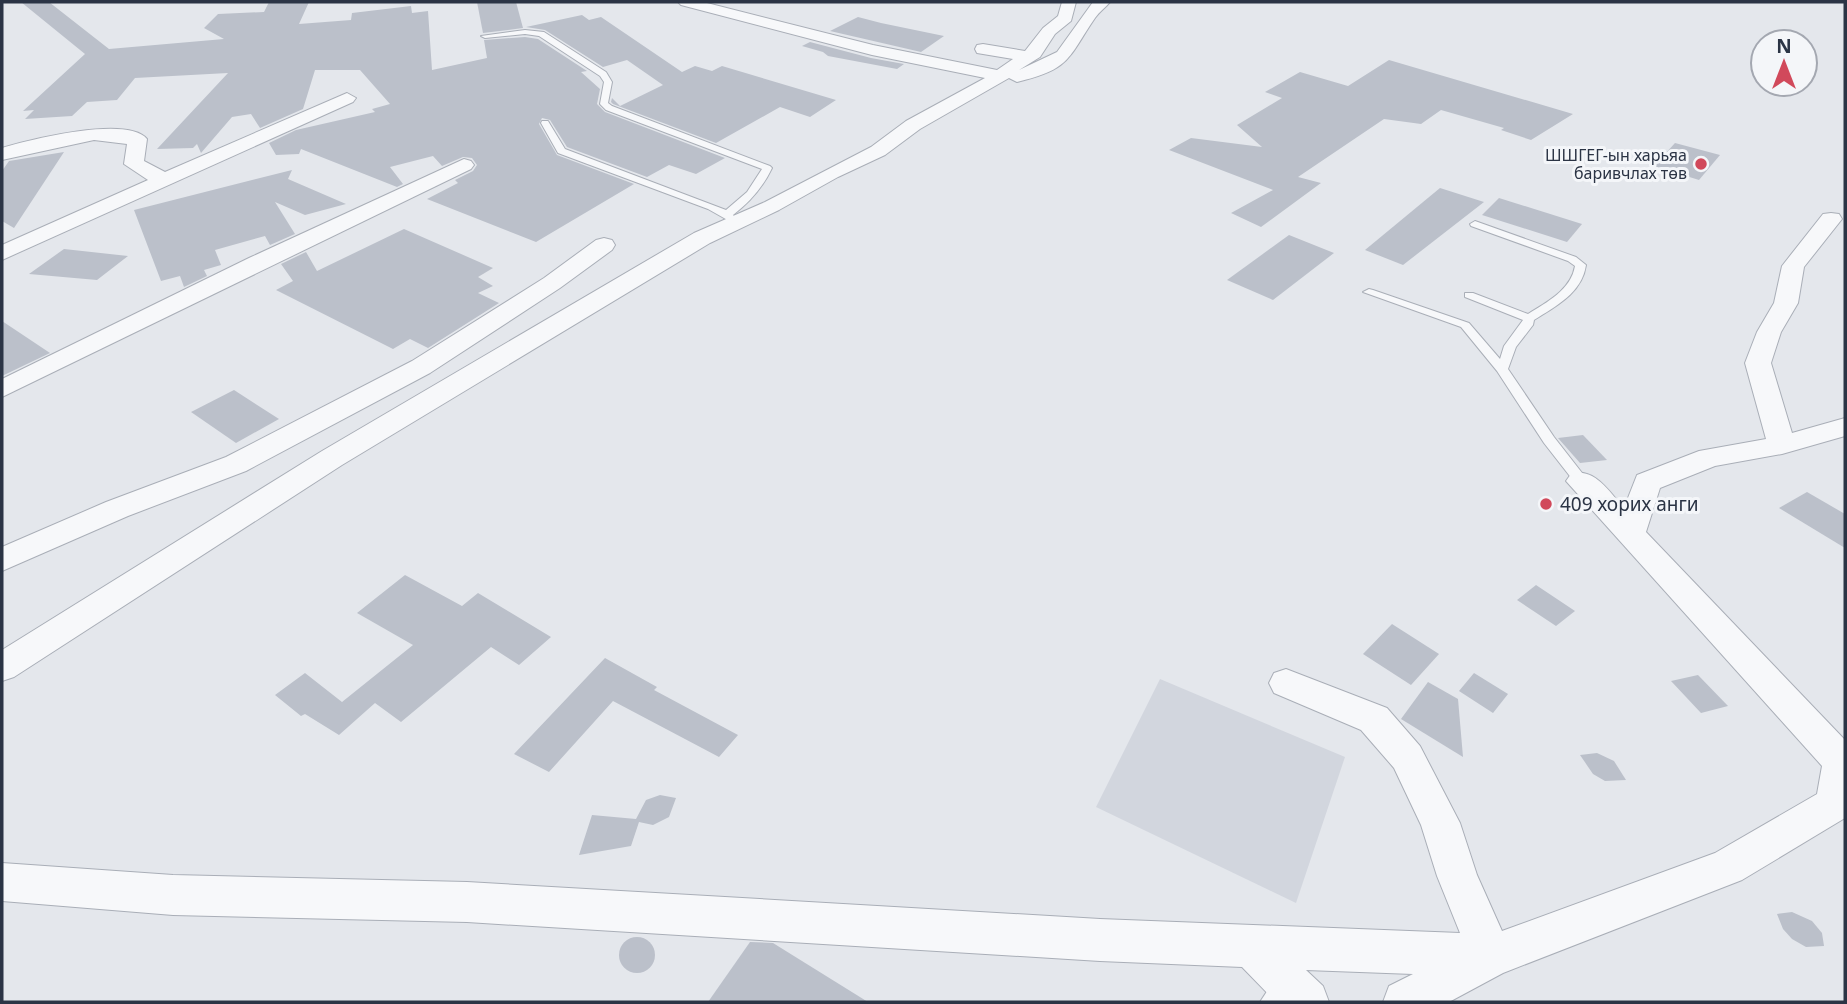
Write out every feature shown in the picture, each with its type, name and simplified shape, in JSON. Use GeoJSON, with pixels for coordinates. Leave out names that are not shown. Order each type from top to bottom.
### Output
{"type":"FeatureCollection","features":[{"type":"Feature","properties":{"kind":"street"},"geometry":{"type":"LineString","coordinates":[[686,2],[993,81],[1051,64],[1065,55],[1093,8],[1101,2]]}},
{"type":"Feature","properties":{"kind":"street"},"geometry":{"type":"LineString","coordinates":[[2,667],[332,458],[691,245],[730,218],[878,151],[913,125],[993,81],[1029,57],[1049,31],[1065,18],[1069,2]]}},
{"type":"Feature","properties":{"kind":"street"},"geometry":{"type":"LineString","coordinates":[[983,49],[1029,57]]}},
{"type":"Feature","properties":{"kind":"street"},"geometry":{"type":"LineString","coordinates":[[2,253],[347,98]]}},
{"type":"Feature","properties":{"kind":"street"},"geometry":{"type":"LineString","coordinates":[[2,155],[34,145],[94,134],[137,139],[134,164],[164,180]]}},
{"type":"Feature","properties":{"kind":"street"},"geometry":{"type":"LineString","coordinates":[[2,389],[464,165]]}},
{"type":"Feature","properties":{"kind":"street"},"geometry":{"type":"LineString","coordinates":[[1782,445],[1758,363],[1769,332],[1786,303],[1793,266],[1831,219]]}},
{"type":"Feature","properties":{"kind":"street"},"geometry":{"type":"LineString","coordinates":[[2,560],[117,509],[236,464],[421,367],[552,283],[604,245]]}},
{"type":"Feature","properties":{"kind":"street"},"geometry":{"type":"LineString","coordinates":[[1630,535],[1647,482],[1709,458],[1782,445],[1845,427]]}},
{"type":"Feature","properties":{"kind":"street"},"geometry":{"type":"LineString","coordinates":[[1405,1002],[1491,956],[1728,867],[1834,804],[1844,762],[1581,481]]}},
{"type":"Feature","properties":{"kind":"street"},"geometry":{"type":"LineString","coordinates":[[1286,683],[1374,719],[1407,757],[1440,823],[1457,876],[1491,956]]}},
{"type":"Feature","properties":{"kind":"street"},"geometry":{"type":"LineString","coordinates":[[2,882],[173,895],[481,903],[1253,948],[1491,956]]}},
{"type":"Feature","properties":{"kind":"street"},"geometry":{"type":"LineString","coordinates":[[1253,948],[1288,995]]}},
{"type":"Feature","properties":{"kind":"lane"},"geometry":{"type":"LineString","coordinates":[[485,36],[525,32],[541,34],[603,74],[608,82],[604,104],[609,108],[767,168],[761,181],[730,218],[561,151],[545,123]]}},
{"type":"Feature","properties":{"kind":"lane"},"geometry":{"type":"LineString","coordinates":[[1475,224],[1572,259],[1581,265],[1581,275],[1566,293],[1529,318],[1527,325],[1510,346],[1502,369]]}},
{"type":"Feature","properties":{"kind":"lane"},"geometry":{"type":"LineString","coordinates":[[1369,292],[1465,325],[1502,369],[1581,481]]}},
{"type":"Feature","properties":{"kind":"lane"},"geometry":{"type":"LineString","coordinates":[[1469,295],[1529,318]]}},
{"type":"Feature","properties":{"kind":"shaded area"},"geometry":{"type":"Polygon","coordinates":[[[1160,679],[1345,757],[1296,903],[1096,807],[1160,679]]]}},
{"type":"Feature","properties":{"kind":"building"},"geometry":{"type":"Polygon","coordinates":[[[21,2],[49,2],[109,49],[224,39],[204,28],[218,14],[264,12],[269,2],[309,2],[299,24],[351,20],[352,13],[411,6],[412,13],[428,11],[432,70],[487,58],[484,40],[525,37],[538,39],[587,71],[581,72],[600,89],[597,104],[605,112],[725,158],[696,174],[669,165],[647,177],[567,147],[550,120],[542,118],[539,124],[557,155],[634,184],[536,242],[427,199],[458,183],[455,180],[473,171],[477,165],[472,158],[463,157],[442,166],[433,156],[390,167],[403,184],[397,187],[301,149],[299,154],[276,155],[269,143],[296,130],[375,112],[372,109],[390,104],[360,70],[315,70],[303,109],[260,128],[251,114],[232,117],[201,153],[197,144],[193,148],[157,149],[228,73],[135,78],[117,100],[87,102],[72,116],[25,119],[34,110],[23,111],[85,54],[21,2]]]}},
{"type":"Feature","properties":{"kind":"building"},"geometry":{"type":"Polygon","coordinates":[[[477,2],[516,2],[523,28],[483,33],[477,2]]]}},
{"type":"Feature","properties":{"kind":"building"},"geometry":{"type":"Polygon","coordinates":[[[582,15],[589,20],[601,17],[682,72],[695,66],[712,71],[722,66],[836,100],[810,117],[780,107],[716,143],[613,104],[612,98],[620,106],[663,85],[627,60],[603,67],[545,30],[526,27],[582,15]]]}},
{"type":"Feature","properties":{"kind":"building"},"geometry":{"type":"Polygon","coordinates":[[[858,17],[944,36],[921,52],[830,31],[858,17]]]}},
{"type":"Feature","properties":{"kind":"building"},"geometry":{"type":"Polygon","coordinates":[[[810,42],[904,64],[897,69],[828,56],[802,46],[810,42]]]}},
{"type":"Feature","properties":{"kind":"building"},"geometry":{"type":"Polygon","coordinates":[[[1389,60],[1573,114],[1531,140],[1501,130],[1504,128],[1441,110],[1421,124],[1384,119],[1298,177],[1321,183],[1261,227],[1231,213],[1273,190],[1169,150],[1191,138],[1262,147],[1237,125],[1282,98],[1265,92],[1300,72],[1348,86],[1389,60]]]}},
{"type":"Feature","properties":{"kind":"building"},"geometry":{"type":"Polygon","coordinates":[[[1675,143],[1720,155],[1699,180],[1654,166],[1675,143]]]}},
{"type":"Feature","properties":{"kind":"building"},"geometry":{"type":"Polygon","coordinates":[[[64,152],[14,228],[2,221],[2,171],[9,161],[64,152]]]}},
{"type":"Feature","properties":{"kind":"building"},"geometry":{"type":"Polygon","coordinates":[[[292,170],[288,179],[346,204],[305,215],[275,202],[295,234],[270,245],[265,236],[215,250],[221,265],[204,270],[207,276],[184,287],[180,276],[161,281],[134,210],[292,170]]]}},
{"type":"Feature","properties":{"kind":"building"},"geometry":{"type":"Polygon","coordinates":[[[1440,188],[1484,202],[1403,265],[1365,250],[1440,188]]]}},
{"type":"Feature","properties":{"kind":"building"},"geometry":{"type":"Polygon","coordinates":[[[1499,198],[1582,224],[1567,242],[1482,215],[1499,198]]]}},
{"type":"Feature","properties":{"kind":"building"},"geometry":{"type":"Polygon","coordinates":[[[404,229],[493,268],[478,277],[493,286],[478,293],[499,303],[428,348],[410,339],[393,349],[276,290],[293,281],[281,264],[306,252],[317,271],[404,229]]]}},
{"type":"Feature","properties":{"kind":"building"},"geometry":{"type":"Polygon","coordinates":[[[1289,235],[1334,253],[1273,300],[1227,280],[1289,235]]]}},
{"type":"Feature","properties":{"kind":"building"},"geometry":{"type":"Polygon","coordinates":[[[64,249],[128,256],[97,280],[29,274],[64,249]]]}},
{"type":"Feature","properties":{"kind":"building"},"geometry":{"type":"Polygon","coordinates":[[[2,321],[50,353],[2,376],[2,321]]]}},
{"type":"Feature","properties":{"kind":"building"},"geometry":{"type":"Polygon","coordinates":[[[234,390],[279,419],[236,443],[191,412],[234,390]]]}},
{"type":"Feature","properties":{"kind":"building"},"geometry":{"type":"Polygon","coordinates":[[[1583,435],[1607,460],[1580,463],[1558,438],[1583,435]]]}},
{"type":"Feature","properties":{"kind":"building"},"geometry":{"type":"Polygon","coordinates":[[[1807,492],[1845,514],[1845,548],[1779,508],[1807,492]]]}},
{"type":"Feature","properties":{"kind":"building"},"geometry":{"type":"Polygon","coordinates":[[[405,575],[462,606],[478,593],[551,637],[519,665],[491,647],[401,722],[375,703],[339,735],[305,714],[301,716],[275,695],[305,673],[342,702],[413,645],[357,613],[405,575]]]}},
{"type":"Feature","properties":{"kind":"building"},"geometry":{"type":"Polygon","coordinates":[[[1536,585],[1575,611],[1556,626],[1517,600],[1536,585]]]}},
{"type":"Feature","properties":{"kind":"building"},"geometry":{"type":"Polygon","coordinates":[[[1392,624],[1439,654],[1411,685],[1363,654],[1392,624]]]}},
{"type":"Feature","properties":{"kind":"building"},"geometry":{"type":"Polygon","coordinates":[[[605,658],[657,687],[654,690],[738,735],[719,757],[613,701],[549,772],[514,754],[605,658]]]}},
{"type":"Feature","properties":{"kind":"building"},"geometry":{"type":"Polygon","coordinates":[[[1474,673],[1508,694],[1493,713],[1459,691],[1474,673]]]}},
{"type":"Feature","properties":{"kind":"building"},"geometry":{"type":"Polygon","coordinates":[[[1698,675],[1728,706],[1701,713],[1671,681],[1698,675]]]}},
{"type":"Feature","properties":{"kind":"building"},"geometry":{"type":"Polygon","coordinates":[[[1428,682],[1458,699],[1463,757],[1401,719],[1428,682]]]}},
{"type":"Feature","properties":{"kind":"building"},"geometry":{"type":"Polygon","coordinates":[[[1597,753],[1614,761],[1626,780],[1605,781],[1593,774],[1580,755],[1597,753]]]}},
{"type":"Feature","properties":{"kind":"building"},"geometry":{"type":"Polygon","coordinates":[[[660,795],[676,798],[669,817],[653,825],[639,822],[631,846],[579,855],[592,815],[636,819],[646,800],[660,795]]]}},
{"type":"Feature","properties":{"kind":"building"},"geometry":{"type":"Polygon","coordinates":[[[1792,912],[1812,921],[1822,933],[1824,946],[1806,947],[1792,939],[1783,929],[1777,914],[1792,912]]]}},
{"type":"Feature","properties":{"kind":"building"},"geometry":{"type":"Polygon","coordinates":[[[637,937],[650,942],[655,955],[650,968],[637,973],[624,968],[619,955],[624,942],[637,937]]]}},
{"type":"Feature","properties":{"kind":"building"},"geometry":{"type":"Polygon","coordinates":[[[750,942],[773,943],[868,1002],[708,1002],[750,942]]]}},
{"type":"Feature","properties":{"kind":"place","name":"ШШГЕГ-ын харьяа баривчлах төв"},"geometry":{"type":"Point","coordinates":[1701,164]}},
{"type":"Feature","properties":{"kind":"place","name":"409 хорих анги"},"geometry":{"type":"Point","coordinates":[1546,504]}}]}
